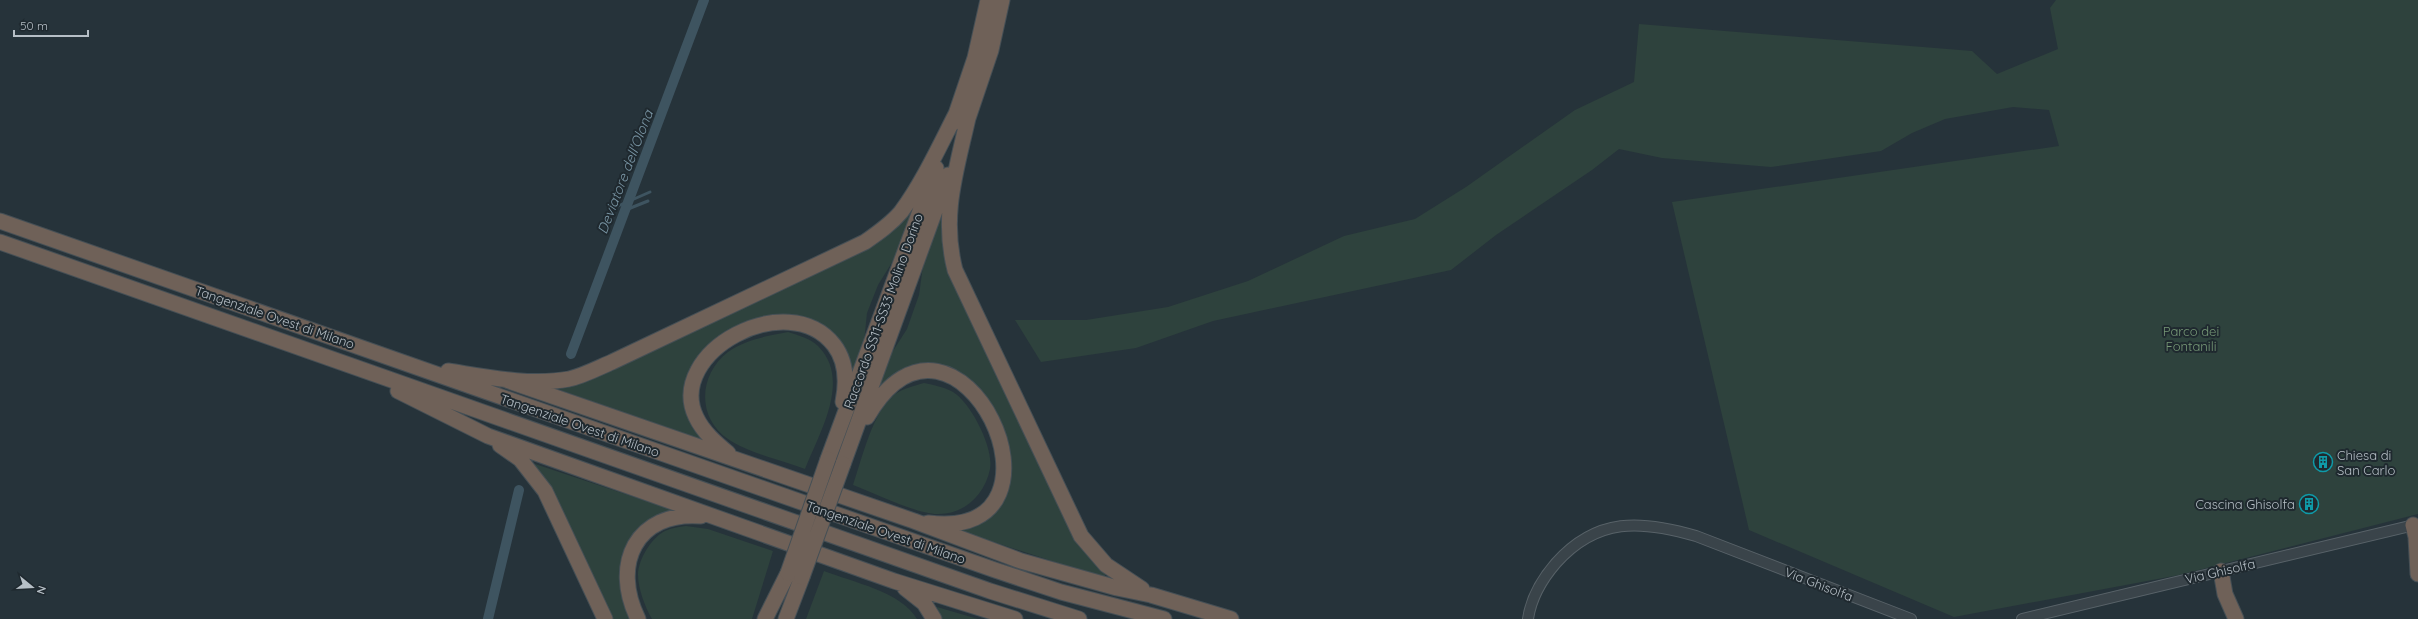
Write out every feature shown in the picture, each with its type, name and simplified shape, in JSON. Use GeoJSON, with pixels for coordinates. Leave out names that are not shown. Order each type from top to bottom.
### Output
{"type":"FeatureCollection","features":[{"type":"Feature","properties":{"kind":"highway","name":"Raccordo SS11-SS33 Molino Dorino"},"geometry":{"type":"LineString","coordinates":[[771,619],[795,575],[842,464],[962,116],[988,0]]}},
{"type":"Feature","properties":{"kind":"highway","name":"Raccordo SS11-SS33 Molino Dorino"},"geometry":{"type":"LineString","coordinates":[[786,619],[795,575],[828,459],[962,116],[991,50],[1002,0]]}},
{"type":"Feature","properties":{"kind":"highway"},"geometry":{"type":"LineString","coordinates":[[410,364],[506,380],[548,381],[570,379],[590,372],[865,242],[885,227],[900,212],[962,116]]}},
{"type":"Feature","properties":{"kind":"highway"},"geometry":{"type":"LineString","coordinates":[[962,116],[949,210],[948,231],[955,270],[1081,536],[1106,565],[1151,595]]}},
{"type":"Feature","properties":{"kind":"highway","name":"Tangenziale Ovest di Milano"},"geometry":{"type":"LineString","coordinates":[[0,221],[995,570],[1061,592],[1164,619]]}},
{"type":"Feature","properties":{"kind":"highway","name":"Tangenziale Ovest di Milano"},"geometry":{"type":"LineString","coordinates":[[0,242],[341,364],[990,591],[1079,619]]}},
{"type":"Feature","properties":{"kind":"highway"},"geometry":{"type":"LineString","coordinates":[[737,460],[715,443],[695,416],[692,402],[696,376],[711,352],[724,342],[751,328],[784,321],[800,322],[814,327],[828,338],[838,350],[844,364],[846,378],[845,393],[828,459]]}},
{"type":"Feature","properties":{"kind":"highway"},"geometry":{"type":"LineString","coordinates":[[341,364],[488,436],[894,581],[1015,619]]}},
{"type":"Feature","properties":{"kind":"highway"},"geometry":{"type":"LineString","coordinates":[[842,464],[878,398],[900,379],[912,374],[939,372],[953,377],[964,384],[986,408],[1001,439],[1005,463],[1000,490],[992,503],[983,513],[972,519],[946,524],[914,521]]}},
{"type":"Feature","properties":{"kind":"highway"},"geometry":{"type":"LineString","coordinates":[[506,380],[1028,562],[1117,588],[1151,595],[1231,619]]}},
{"type":"Feature","properties":{"kind":"highway"},"geometry":{"type":"LineString","coordinates":[[488,436],[520,459],[544,491],[604,619]]}},
{"type":"Feature","properties":{"kind":"highway"},"geometry":{"type":"LineString","coordinates":[[638,619],[628,591],[627,574],[631,552],[641,534],[662,520],[674,517],[690,515],[717,517]]}},
{"type":"Feature","properties":{"kind":"highway"},"geometry":{"type":"LineString","coordinates":[[2416,524],[2418,574]]}},
{"type":"Feature","properties":{"kind":"highway"},"geometry":{"type":"LineString","coordinates":[[2220,571],[2225,594],[2236,619]]}},
{"type":"Feature","properties":{"kind":"highway"},"geometry":{"type":"LineString","coordinates":[[765,619],[795,575]]}},
{"type":"Feature","properties":{"kind":"highway"},"geometry":{"type":"LineString","coordinates":[[792,619],[795,575]]}},
{"type":"Feature","properties":{"kind":"highway"},"geometry":{"type":"LineString","coordinates":[[894,581],[914,594],[934,619]]}},
{"type":"Feature","properties":{"kind":"street","name":"Via Ghisolfa"},"geometry":{"type":"LineString","coordinates":[[2022,619],[2416,524]]}},
{"type":"Feature","properties":{"kind":"street","name":"Via Ghisolfa"},"geometry":{"type":"LineString","coordinates":[[1528,619],[1536,593],[1547,574],[1561,557],[1594,533],[1612,526],[1652,526],[1696,536],[1726,549],[1911,619]]}},
{"type":"Feature","properties":{"kind":"green space","name":"Parco dei Fontanili"},"geometry":{"type":"Polygon","coordinates":[[[2056,0],[2418,0],[2418,514],[2179,575],[1954,617],[1749,530],[1672,202],[2059,146],[2049,110],[2013,107],[1945,119],[1912,133],[1881,151],[1771,167],[1662,158],[1619,149],[1592,170],[1496,235],[1451,270],[1213,321],[1136,348],[1041,362],[1015,320],[1086,320],[1168,307],[1248,281],[1344,236],[1415,219],[1466,187],[1575,110],[1634,82],[1639,24],[1972,51],[1997,74],[2058,49],[2050,8],[2056,0]]]}},
{"type":"Feature","properties":{"kind":"green space"},"geometry":{"type":"Polygon","coordinates":[[[909,210],[912,212],[896,256],[878,285],[867,313],[864,342],[853,373],[814,321],[794,315],[771,316],[756,321],[716,341],[686,403],[692,425],[701,438],[699,440],[555,388],[868,246],[909,210]]]}},
{"type":"Feature","properties":{"kind":"green space"},"geometry":{"type":"Polygon","coordinates":[[[941,215],[943,215],[943,237],[1078,542],[1094,562],[1106,573],[1104,578],[957,530],[989,514],[1006,490],[1010,461],[1004,430],[989,402],[968,380],[942,367],[914,367],[897,374],[883,385],[880,383],[891,354],[907,329],[919,295],[923,266],[941,215]]]}},
{"type":"Feature","properties":{"kind":"green space"},"geometry":{"type":"Polygon","coordinates":[[[788,332],[808,339],[818,346],[828,360],[832,374],[833,390],[830,407],[805,469],[736,444],[718,430],[711,420],[706,408],[705,396],[707,384],[711,372],[718,361],[728,352],[742,344],[788,332]]]}},
{"type":"Feature","properties":{"kind":"green space"},"geometry":{"type":"Polygon","coordinates":[[[924,383],[935,385],[953,392],[967,406],[985,438],[990,460],[990,469],[984,487],[979,494],[965,506],[948,513],[939,514],[920,511],[896,503],[853,485],[864,449],[880,411],[887,401],[898,392],[924,383]]]}},
{"type":"Feature","properties":{"kind":"green space"},"geometry":{"type":"Polygon","coordinates":[[[532,463],[673,510],[643,526],[627,546],[622,558],[620,582],[629,619],[613,619],[551,486],[532,463]]]}},
{"type":"Feature","properties":{"kind":"green space"},"geometry":{"type":"Polygon","coordinates":[[[686,526],[708,529],[773,551],[752,619],[652,619],[644,603],[639,586],[638,575],[640,563],[650,544],[660,534],[670,529],[686,526]]]}},
{"type":"Feature","properties":{"kind":"green space"},"geometry":{"type":"Polygon","coordinates":[[[824,571],[888,595],[910,610],[917,619],[806,619],[824,571]]]}},
{"type":"Feature","properties":{"kind":"green space"},"geometry":{"type":"Polygon","coordinates":[[[937,607],[978,619],[942,619],[937,607]]]}},
{"type":"Feature","properties":{"kind":"waterway","name":"Deviatore dell'Olona"},"geometry":{"type":"LineString","coordinates":[[571,354],[704,0]]}},
{"type":"Feature","properties":{"kind":"waterway"},"geometry":{"type":"LineString","coordinates":[[618,206],[650,192]]}},
{"type":"Feature","properties":{"kind":"waterway"},"geometry":{"type":"LineString","coordinates":[[623,211],[648,201]]}},
{"type":"Feature","properties":{"kind":"waterway","name":"Deviatore dell'Olona"},"geometry":{"type":"LineString","coordinates":[[488,619],[519,490]]}},
{"type":"Feature","properties":{"kind":"place","name":"Chiesa di San Carlo"},"geometry":{"type":"Point","coordinates":[2323,462]}},
{"type":"Feature","properties":{"kind":"place","name":"Cascina Ghisolfa"},"geometry":{"type":"Point","coordinates":[2309,504]}}]}
